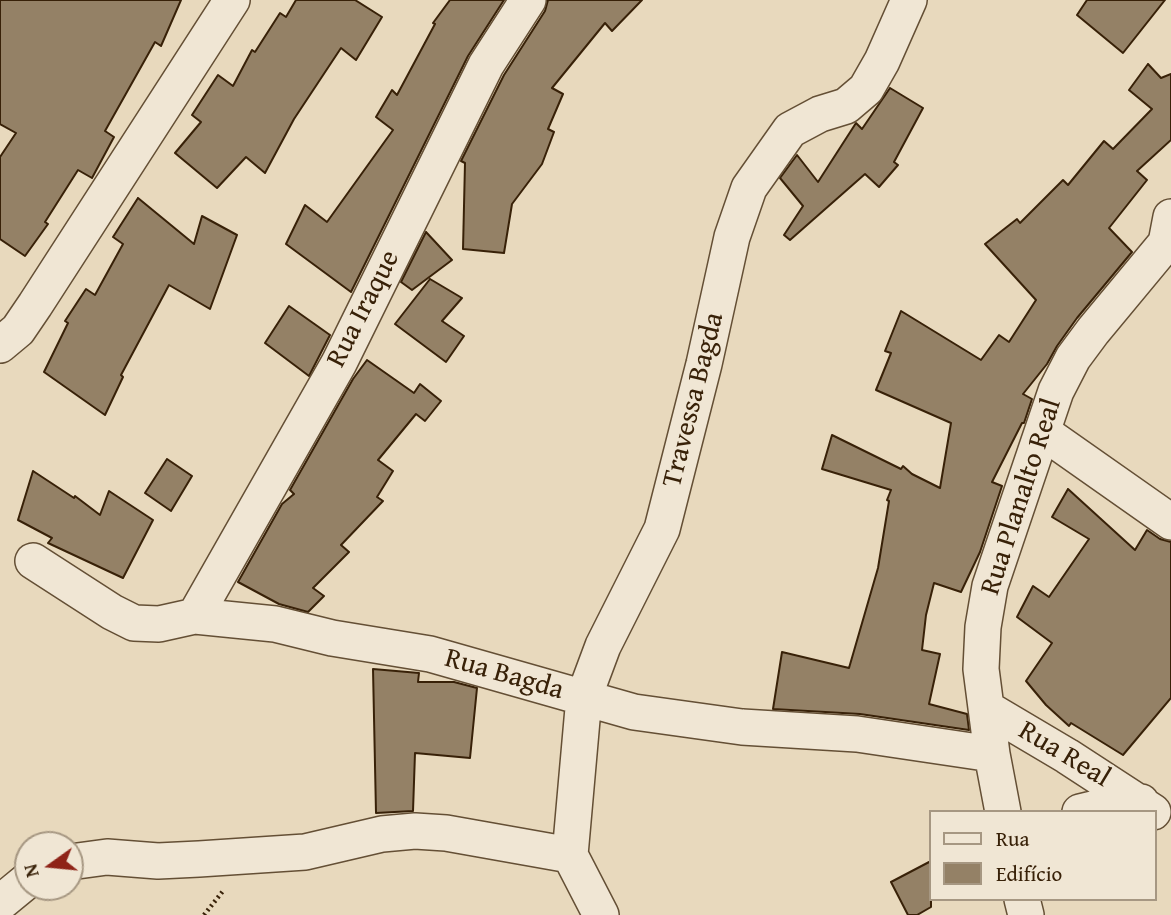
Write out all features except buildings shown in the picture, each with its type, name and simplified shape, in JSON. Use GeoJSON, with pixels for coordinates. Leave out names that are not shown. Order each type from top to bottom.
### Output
{"type":"FeatureCollection","features":[{"type":"Feature","properties":{"kind":"street"},"geometry":{"type":"LineString","coordinates":[[0,345],[18,330],[30,313],[232,0]]}},
{"type":"Feature","properties":{"kind":"street","name":"Rua Iraque"},"geometry":{"type":"LineString","coordinates":[[195,615],[339,363],[486,65],[528,0]]}},
{"type":"Feature","properties":{"kind":"street","name":"Travessa Bagda"},"geometry":{"type":"LineString","coordinates":[[569,855],[584,697],[603,646],[662,529],[704,364],[732,237],[749,188],[790,130],[820,114],[846,106],[866,89],[882,61],[909,0]]}},
{"type":"Feature","properties":{"kind":"street","name":"Rua Planalto Real"},"geometry":{"type":"LineString","coordinates":[[1003,810],[981,669],[983,626],[990,586],[1056,391],[1073,358],[1169,235]]}},
{"type":"Feature","properties":{"kind":"street"},"geometry":{"type":"LineString","coordinates":[[1043,432],[1171,522]]}},
{"type":"Feature","properties":{"kind":"street","name":"Rua Bagda"},"geometry":{"type":"LineString","coordinates":[[33,561],[112,612],[134,623],[159,624],[195,615],[275,624],[354,643],[430,654],[634,712],[742,727],[857,734],[992,754]]}},
{"type":"Feature","properties":{"kind":"street","name":"Rua Real"},"geometry":{"type":"LineString","coordinates":[[986,708],[1150,809]]}},
{"type":"Feature","properties":{"kind":"street","name":"Rua Real"},"geometry":{"type":"LineString","coordinates":[[1088,810],[1109,805],[1150,809]]}},
{"type":"Feature","properties":{"kind":"street","name":"Rua Real"},"geometry":{"type":"LineString","coordinates":[[1157,814],[1171,825]]}},
{"type":"Feature","properties":{"kind":"street"},"geometry":{"type":"LineString","coordinates":[[84,860],[107,857],[200,859],[305,852],[350,840],[415,831],[485,838],[569,855],[601,915]]}},
{"type":"Feature","properties":{"kind":"street"},"geometry":{"type":"LineString","coordinates":[[0,903],[14,892]]}}]}
